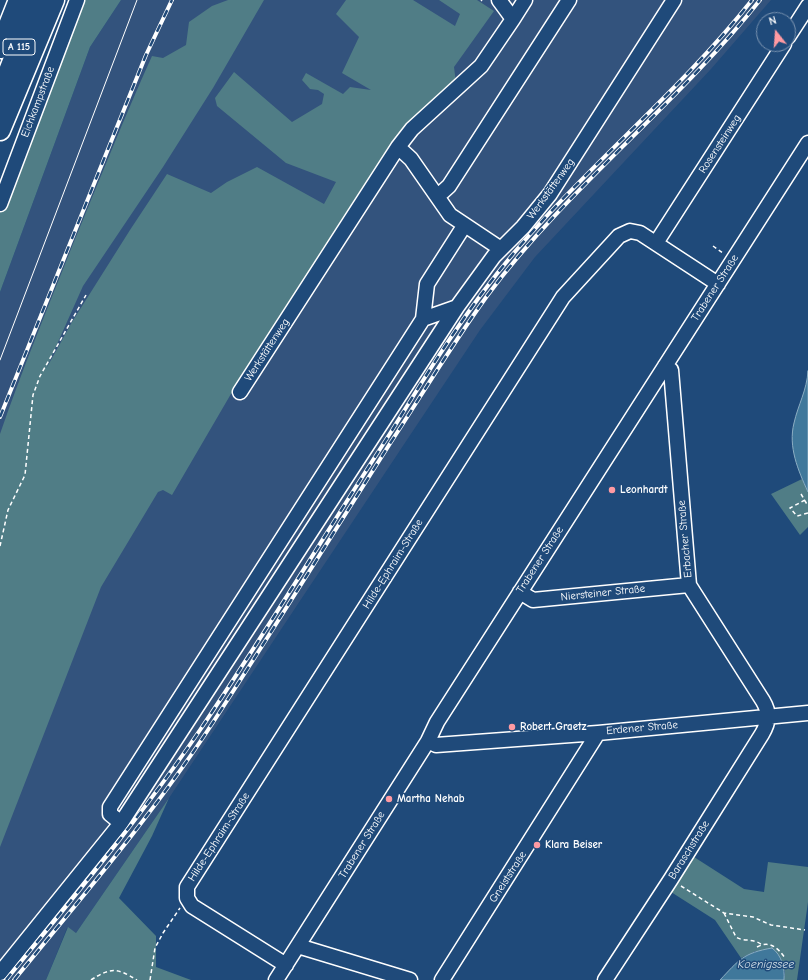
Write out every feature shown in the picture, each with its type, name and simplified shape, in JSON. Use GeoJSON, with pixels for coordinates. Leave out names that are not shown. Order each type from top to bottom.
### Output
{"type":"FeatureCollection","features":[{"type":"Feature","properties":{"kind":"highway","name":"A 115"},"geometry":{"type":"LineString","coordinates":[[0,48],[19,0]]}},
{"type":"Feature","properties":{"kind":"highway","name":"A 115"},"geometry":{"type":"LineString","coordinates":[[0,94],[37,0]]}},
{"type":"Feature","properties":{"kind":"highway"},"geometry":{"type":"LineString","coordinates":[[0,130],[54,0]]}},
{"type":"Feature","properties":{"kind":"street","name":"Eichkampstraße"},"geometry":{"type":"LineString","coordinates":[[0,204],[77,0]]}},
{"type":"Feature","properties":{"kind":"street"},"geometry":{"type":"LineString","coordinates":[[499,0],[513,20]]}},
{"type":"Feature","properties":{"kind":"street","name":"Werkstättenweg"},"geometry":{"type":"LineString","coordinates":[[240,392],[398,147],[412,129],[481,66],[525,0]]}},
{"type":"Feature","properties":{"kind":"street"},"geometry":{"type":"LineString","coordinates":[[438,196],[449,186],[569,0]]}},
{"type":"Feature","properties":{"kind":"street","name":"Werkstättenweg"},"geometry":{"type":"LineString","coordinates":[[0,973],[121,823],[457,307],[480,274],[502,248],[524,227],[550,194],[674,0]]}},
{"type":"Feature","properties":{"kind":"street"},"geometry":{"type":"LineString","coordinates":[[796,25],[808,6]]}},
{"type":"Feature","properties":{"kind":"street","name":"Rosensteinweg"},"geometry":{"type":"LineString","coordinates":[[656,244],[779,52]]}},
{"type":"Feature","properties":{"kind":"street","name":"Trabener Straße"},"geometry":{"type":"LineString","coordinates":[[276,980],[428,741],[437,722],[808,143]]}},
{"type":"Feature","properties":{"kind":"street"},"geometry":{"type":"LineString","coordinates":[[398,147],[411,159],[450,215],[464,226],[502,248]]}},
{"type":"Feature","properties":{"kind":"street"},"geometry":{"type":"LineString","coordinates":[[121,823],[110,814],[110,807],[423,319],[427,284],[464,226]]}},
{"type":"Feature","properties":{"kind":"street","name":"Hilde-Ephraim-Straße"},"geometry":{"type":"LineString","coordinates":[[286,965],[192,906],[187,898],[186,890],[563,298],[625,232],[636,231],[718,284]]}},
{"type":"Feature","properties":{"kind":"street"},"geometry":{"type":"LineString","coordinates":[[423,319],[457,307]]}},
{"type":"Feature","properties":{"kind":"street","name":"Erbacher Straße"},"geometry":{"type":"LineString","coordinates":[[665,366],[671,370],[689,585],[763,701],[769,717]]}},
{"type":"Feature","properties":{"kind":"street","name":"Niersteiner Straße"},"geometry":{"type":"LineString","coordinates":[[520,592],[533,600],[689,585]]}},
{"type":"Feature","properties":{"kind":"street","name":"Erdener Straße"},"geometry":{"type":"LineString","coordinates":[[428,741],[436,745],[808,713]]}},
{"type":"Feature","properties":{"kind":"street","name":"Baraschstraße"},"geometry":{"type":"LineString","coordinates":[[604,980],[758,741],[767,725],[769,717]]}},
{"type":"Feature","properties":{"kind":"street","name":"Gneiststraße"},"geometry":{"type":"LineString","coordinates":[[442,980],[598,732]]}},
{"type":"Feature","properties":{"kind":"street"},"geometry":{"type":"LineString","coordinates":[[298,946],[410,980]]}},
{"type":"Feature","properties":{"kind":"path"},"geometry":{"type":"LineString","coordinates":[[713,246],[727,255]]}},
{"type":"Feature","properties":{"kind":"path"},"geometry":{"type":"LineString","coordinates":[[0,546],[8,510],[25,475],[33,395],[40,376],[86,295]]}},
{"type":"Feature","properties":{"kind":"path"},"geometry":{"type":"LineString","coordinates":[[801,494],[808,506]]}},
{"type":"Feature","properties":{"kind":"path"},"geometry":{"type":"LineString","coordinates":[[805,500],[790,508],[797,516],[808,513]]}},
{"type":"Feature","properties":{"kind":"path"},"geometry":{"type":"LineString","coordinates":[[675,882],[724,913],[753,917],[771,925],[805,930]]}},
{"type":"Feature","properties":{"kind":"path"},"geometry":{"type":"LineString","coordinates":[[150,980],[155,948],[163,933],[182,906]]}},
{"type":"Feature","properties":{"kind":"path"},"geometry":{"type":"LineString","coordinates":[[724,913],[736,937],[739,939],[753,940],[762,945]]}},
{"type":"Feature","properties":{"kind":"path"},"geometry":{"type":"LineString","coordinates":[[757,947],[770,944],[775,946],[785,958]]}},
{"type":"Feature","properties":{"kind":"path"},"geometry":{"type":"LineString","coordinates":[[91,980],[102,972],[112,969],[124,972],[137,980]]}},
{"type":"Feature","properties":{"kind":"shaded area"},"geometry":{"type":"Polygon","coordinates":[[[121,0],[771,0],[761,12],[756,12],[756,17],[711,69],[535,257],[480,330],[169,798],[76,933],[67,928],[46,980],[0,980],[0,292],[90,47],[121,0]]]}},
{"type":"Feature","properties":{"kind":"green space"},"geometry":{"type":"Polygon","coordinates":[[[80,0],[121,0],[90,47],[0,292],[0,213],[80,0]]]}},
{"type":"Feature","properties":{"kind":"green space"},"geometry":{"type":"Polygon","coordinates":[[[228,0],[264,0],[213,88],[163,167],[83,286],[46,369],[72,322],[167,174],[211,193],[227,182],[257,167],[324,204],[336,182],[286,163],[217,106],[215,98],[234,72],[292,122],[322,104],[324,94],[318,90],[310,89],[302,80],[306,73],[343,94],[350,87],[371,90],[342,73],[359,37],[336,14],[346,0],[413,0],[455,26],[460,14],[439,0],[477,0],[494,11],[454,67],[456,83],[412,122],[279,324],[235,387],[172,495],[163,490],[158,492],[101,587],[0,847],[0,434],[26,362],[73,244],[152,56],[163,58],[186,45],[189,22],[212,6],[228,0]]]}},
{"type":"Feature","properties":{"kind":"green space"},"geometry":{"type":"Polygon","coordinates":[[[802,479],[808,492],[808,527],[800,535],[771,494],[802,479]]]}},
{"type":"Feature","properties":{"kind":"green space"},"geometry":{"type":"Polygon","coordinates":[[[169,798],[152,836],[119,898],[156,936],[156,967],[191,980],[46,980],[68,927],[76,933],[169,798]]]}},
{"type":"Feature","properties":{"kind":"green space"},"geometry":{"type":"Polygon","coordinates":[[[694,857],[744,889],[764,892],[768,862],[808,867],[808,902],[797,980],[784,980],[785,972],[779,956],[756,951],[741,958],[715,920],[671,892],[694,857]]]}},
{"type":"Feature","properties":{"kind":"water"},"geometry":{"type":"Polygon","coordinates":[[[808,371],[808,492],[795,458],[792,432],[806,385],[808,371]]]}},
{"type":"Feature","properties":{"kind":"water","name":"Koenigssee"},"geometry":{"type":"Polygon","coordinates":[[[772,948],[778,954],[782,962],[784,980],[720,980],[742,958],[754,952],[772,948]]]}},
{"type":"Feature","properties":{"kind":"tram line"},"geometry":{"type":"LineString","coordinates":[[0,360],[137,0]]}},
{"type":"Feature","properties":{"kind":"railway"},"geometry":{"type":"LineString","coordinates":[[0,417],[146,55],[172,0]]}},
{"type":"Feature","properties":{"kind":"railway"},"geometry":{"type":"LineString","coordinates":[[6,980],[130,826],[200,730],[273,619],[436,361],[483,292],[514,253],[547,216],[652,110],[720,38],[752,0]]}},
{"type":"Feature","properties":{"kind":"railway"},"geometry":{"type":"LineString","coordinates":[[14,980],[139,826],[186,763],[438,368],[487,296],[518,257],[552,219],[694,75],[760,0]]}},
{"type":"Feature","properties":{"kind":"place","name":"Leonhardt"},"geometry":{"type":"Point","coordinates":[612,490]}},
{"type":"Feature","properties":{"kind":"place","name":"Robert Graetz"},"geometry":{"type":"Point","coordinates":[512,727]}},
{"type":"Feature","properties":{"kind":"place","name":"Martha Nehab"},"geometry":{"type":"Point","coordinates":[389,799]}},
{"type":"Feature","properties":{"kind":"place","name":"Klara Beiser"},"geometry":{"type":"Point","coordinates":[537,845]}}]}
